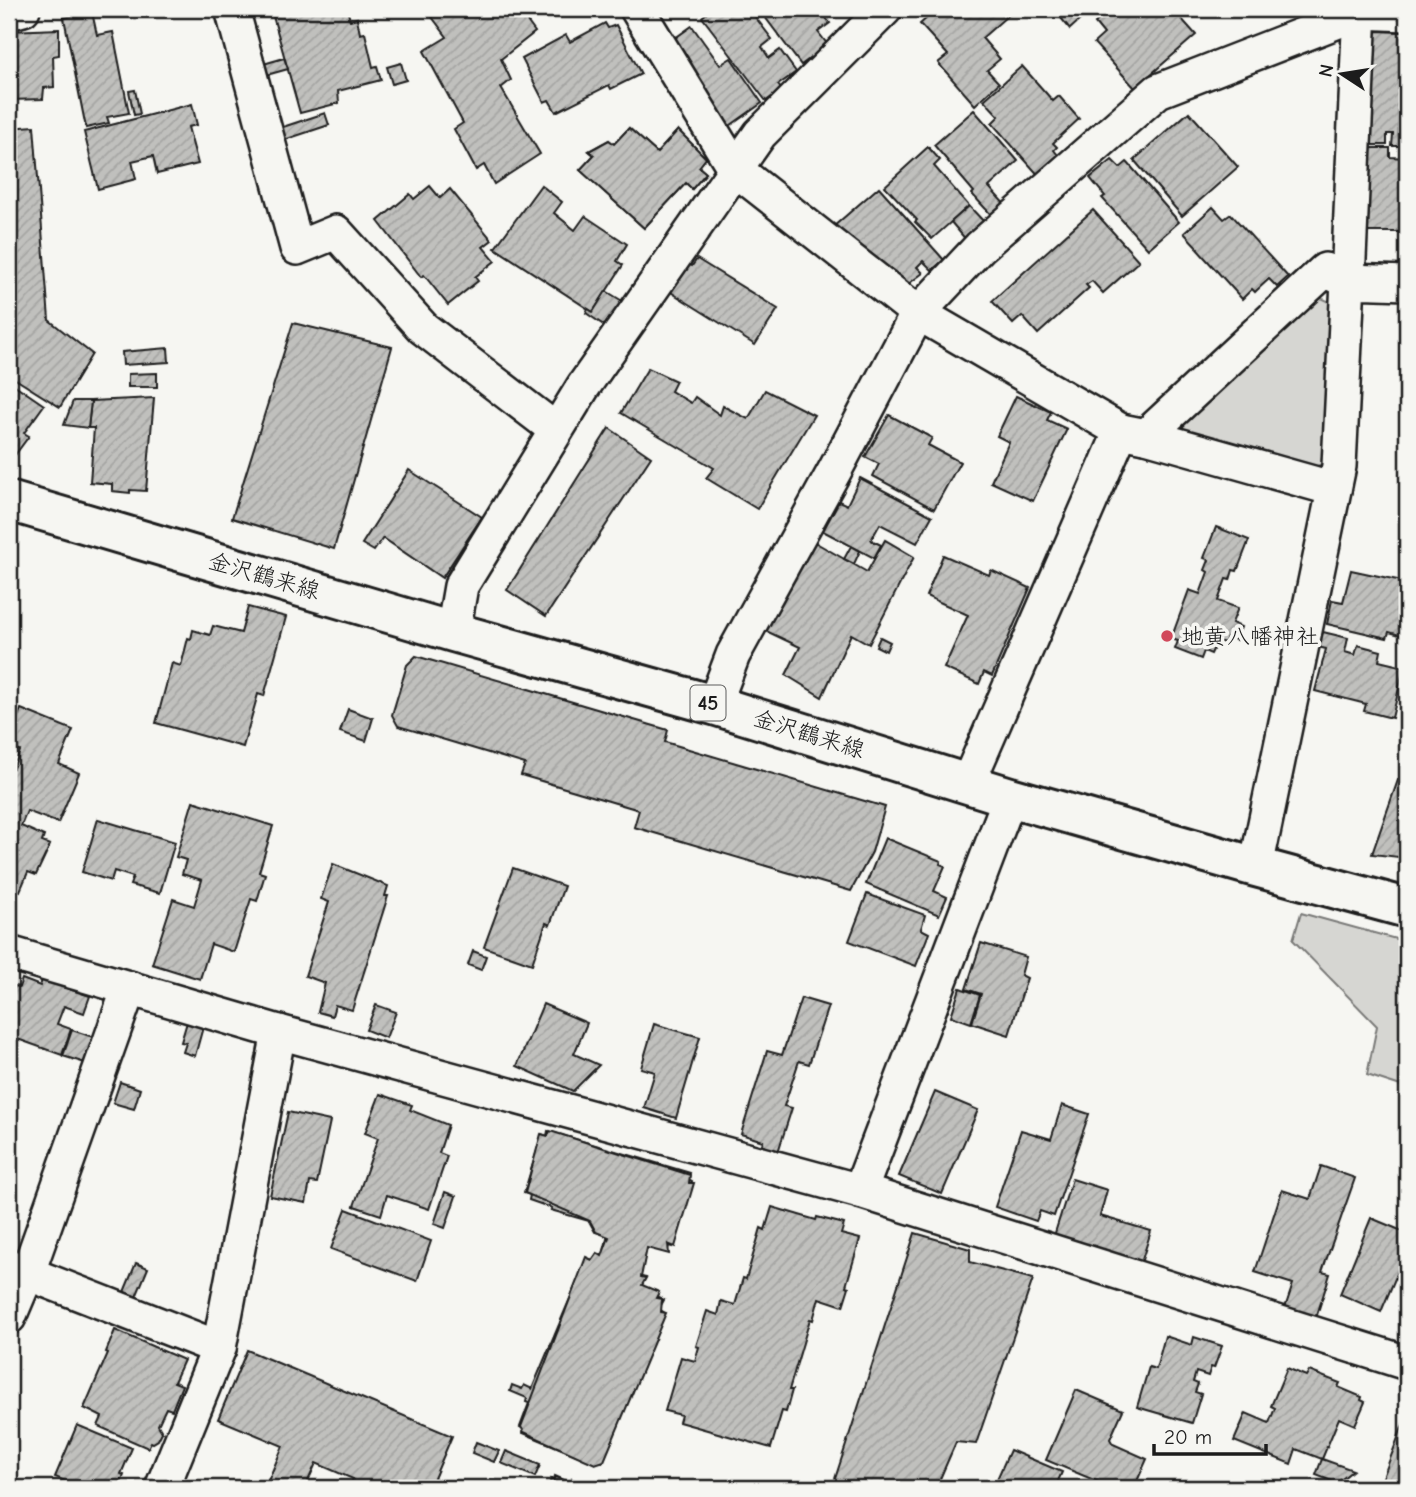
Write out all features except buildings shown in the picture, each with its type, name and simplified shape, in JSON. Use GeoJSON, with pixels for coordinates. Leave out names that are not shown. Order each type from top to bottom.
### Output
{"type":"FeatureCollection","features":[{"type":"Feature","properties":{"kind":"main road","name":"金沢鶴来線"},"geometry":{"type":"LineString","coordinates":[[9,501],[453,632],[714,705],[1010,797],[1407,908]]}},
{"type":"Feature","properties":{"kind":"street"},"geometry":{"type":"LineString","coordinates":[[9,13],[23,9]]}},
{"type":"Feature","properties":{"kind":"street"},"geometry":{"type":"LineString","coordinates":[[232,9],[297,248],[336,232],[423,328],[556,430]]}},
{"type":"Feature","properties":{"kind":"street"},"geometry":{"type":"LineString","coordinates":[[637,9],[735,169],[918,313],[1134,433],[1334,489]]}},
{"type":"Feature","properties":{"kind":"street"},"geometry":{"type":"LineString","coordinates":[[453,632],[461,586],[583,387],[760,134],[886,9]]}},
{"type":"Feature","properties":{"kind":"street"},"geometry":{"type":"LineString","coordinates":[[714,705],[733,654],[918,313],[980,247],[1158,91],[1360,10],[1407,14]]}},
{"type":"Feature","properties":{"kind":"street"},"geometry":{"type":"LineString","coordinates":[[1256,867],[1339,466],[1360,10]]}},
{"type":"Feature","properties":{"kind":"street"},"geometry":{"type":"LineString","coordinates":[[968,783],[1134,433],[1325,270],[1348,281],[1407,283]]}},
{"type":"Feature","properties":{"kind":"street"},"geometry":{"type":"LineString","coordinates":[[860,1191],[1010,797]]}},
{"type":"Feature","properties":{"kind":"street"},"geometry":{"type":"LineString","coordinates":[[9,953],[279,1032],[860,1191],[1407,1363]]}},
{"type":"Feature","properties":{"kind":"street"},"geometry":{"type":"LineString","coordinates":[[9,1317],[18,1269],[129,988]]}},
{"type":"Feature","properties":{"kind":"street"},"geometry":{"type":"LineString","coordinates":[[162,1488],[219,1348],[279,1032]]}},
{"type":"Feature","properties":{"kind":"street"},"geometry":{"type":"LineString","coordinates":[[18,1269],[219,1348]]}},
{"type":"Feature","properties":{"kind":"shaded area"},"geometry":{"type":"Polygon","coordinates":[[[1315,295],[1330,302],[1322,464],[1307,471],[1177,436],[1177,419],[1315,295]]]}},
{"type":"Feature","properties":{"kind":"shaded area"},"geometry":{"type":"Polygon","coordinates":[[[1301,913],[1407,942],[1407,1088],[1367,1075],[1377,1026],[1293,940],[1301,913]]]}},
{"type":"Feature","properties":{"kind":"place","name":"地黄八幡神社"},"geometry":{"type":"Point","coordinates":[1167,636]}}]}
